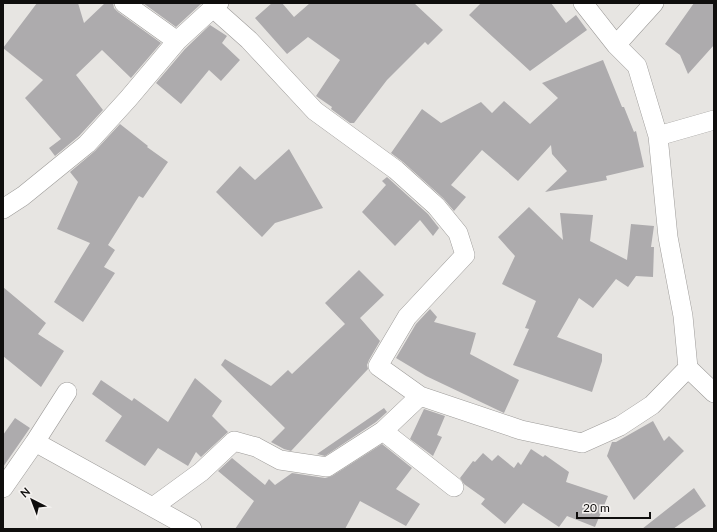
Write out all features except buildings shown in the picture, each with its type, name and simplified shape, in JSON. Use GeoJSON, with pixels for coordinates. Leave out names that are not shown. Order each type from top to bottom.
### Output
{"type":"FeatureCollection","features":[{"type":"Feature","properties":{"kind":"street"},"geometry":{"type":"LineString","coordinates":[[124,3],[177,41]]}},
{"type":"Feature","properties":{"kind":"street"},"geometry":{"type":"LineString","coordinates":[[583,3],[616,45],[637,66],[658,136],[668,237],[683,316],[688,368],[714,393]]}},
{"type":"Feature","properties":{"kind":"street"},"geometry":{"type":"LineString","coordinates":[[616,45],[654,3]]}},
{"type":"Feature","properties":{"kind":"street"},"geometry":{"type":"LineString","coordinates":[[3,209],[23,196],[87,144],[128,99],[177,41],[216,6],[315,111],[396,170],[436,206],[458,233],[465,255],[407,317],[378,366],[420,396],[521,430],[582,443],[620,426],[652,405],[688,368]]}},
{"type":"Feature","properties":{"kind":"street"},"geometry":{"type":"LineString","coordinates":[[658,136],[714,120]]}},
{"type":"Feature","properties":{"kind":"street"},"geometry":{"type":"LineString","coordinates":[[3,488],[67,392]]}},
{"type":"Feature","properties":{"kind":"street"},"geometry":{"type":"LineString","coordinates":[[153,507],[201,472],[234,441],[256,447],[280,460],[327,467],[383,431],[420,396]]}},
{"type":"Feature","properties":{"kind":"street"},"geometry":{"type":"LineString","coordinates":[[383,431],[454,487]]}},
{"type":"Feature","properties":{"kind":"street"},"geometry":{"type":"LineString","coordinates":[[34,442],[192,529]]}}]}
